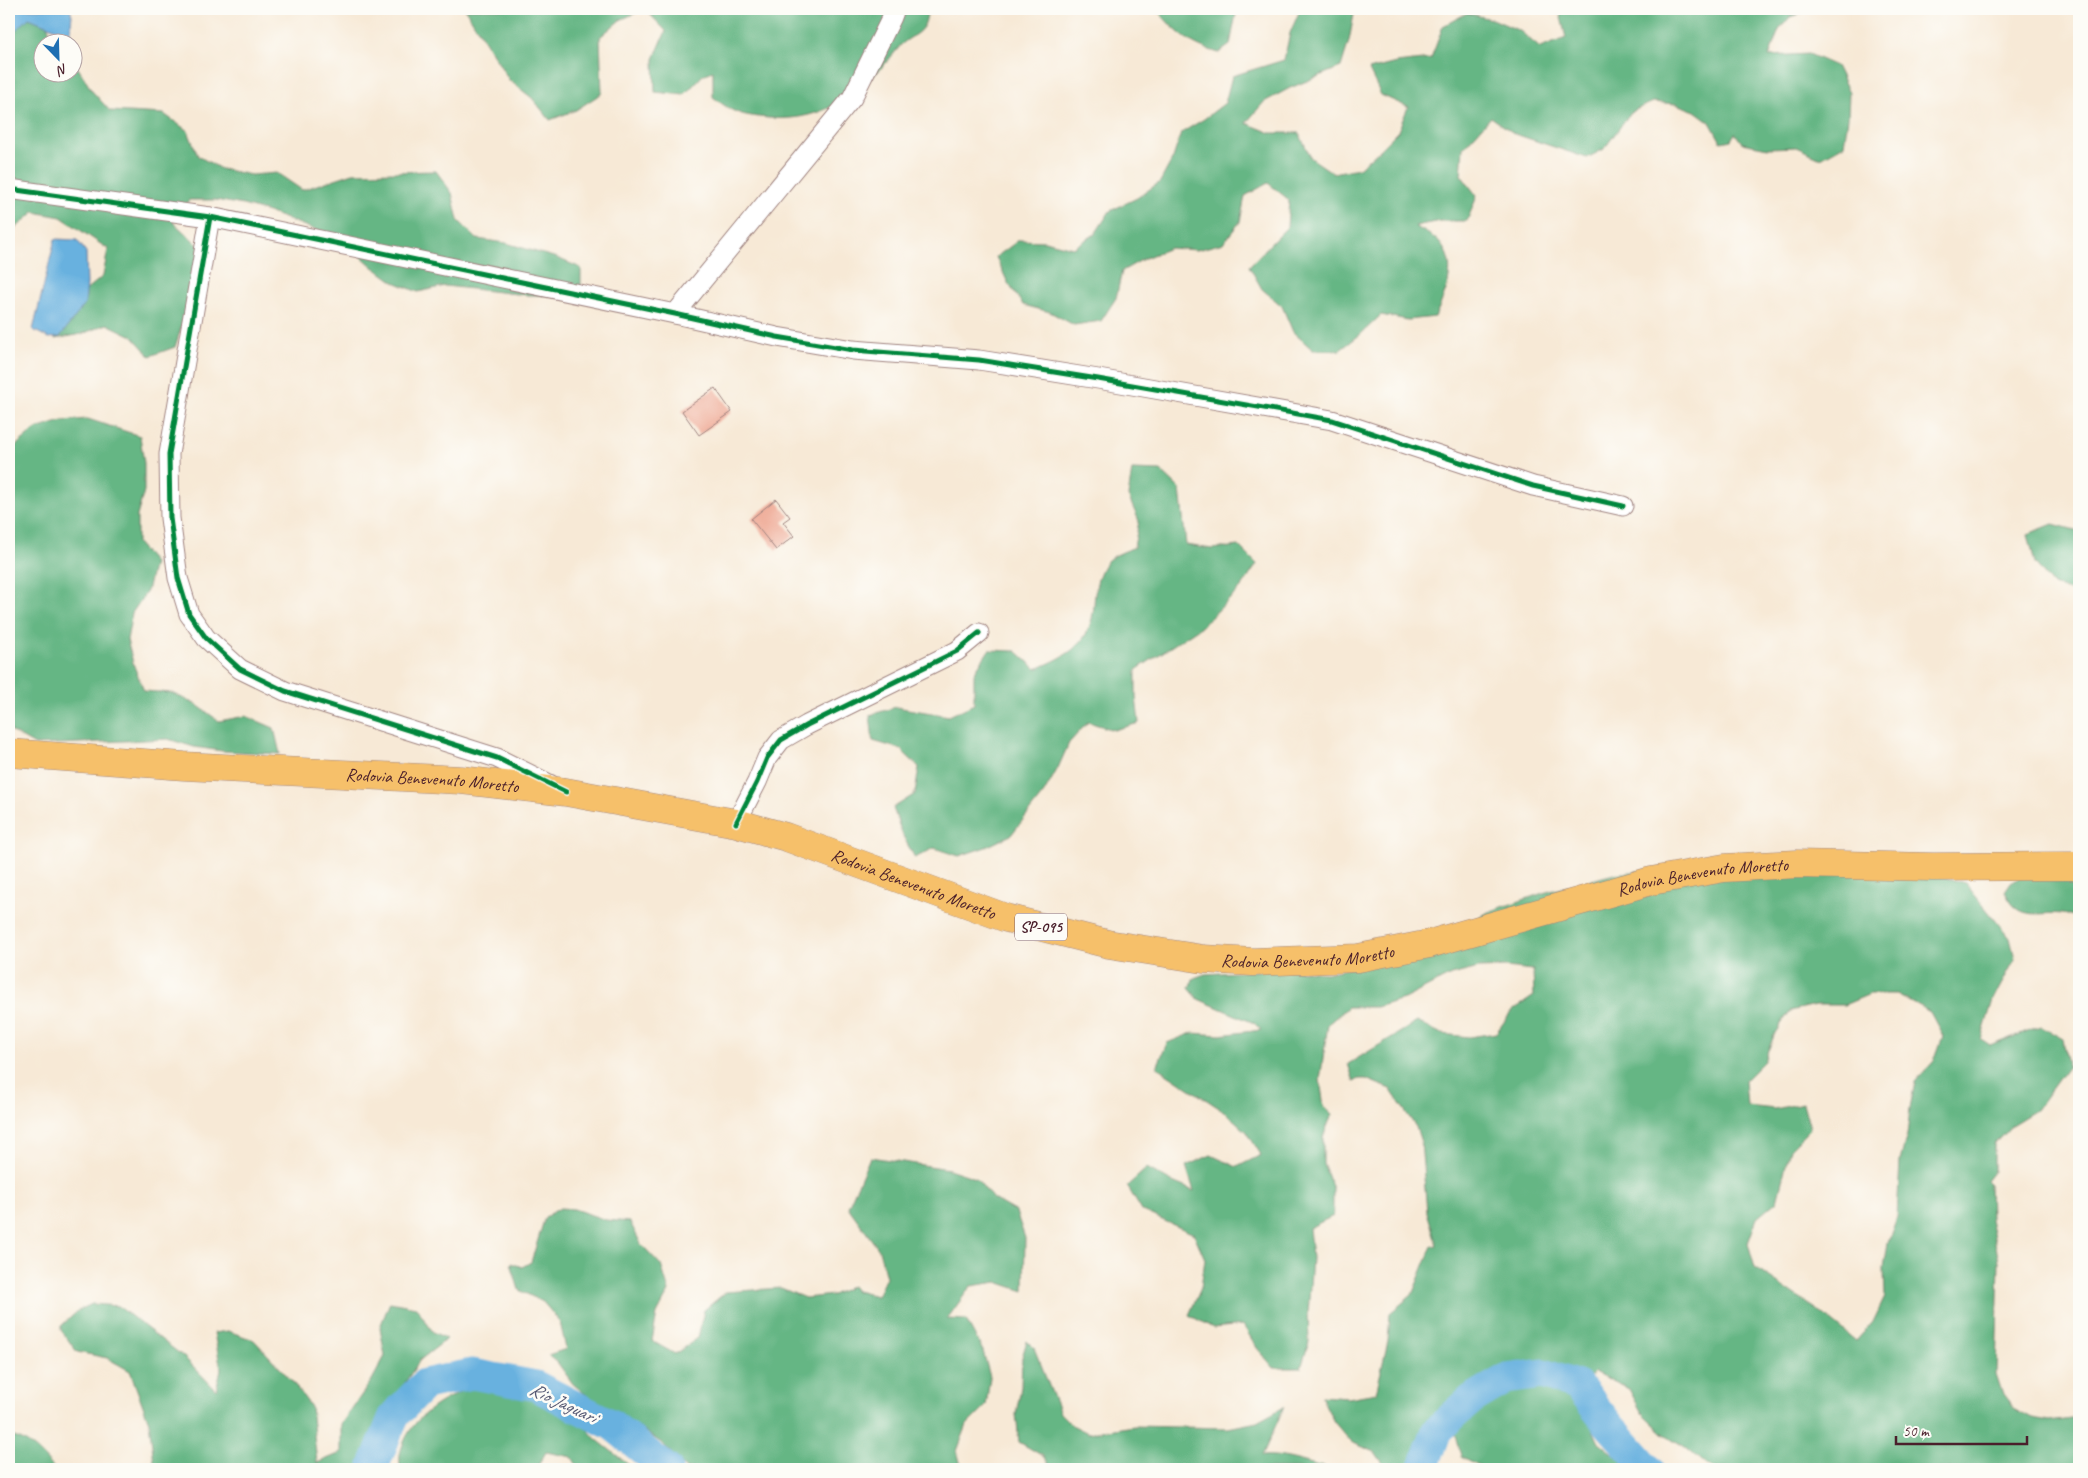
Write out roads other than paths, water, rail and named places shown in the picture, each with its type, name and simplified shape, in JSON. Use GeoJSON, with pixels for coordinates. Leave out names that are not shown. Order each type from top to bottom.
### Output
{"type":"FeatureCollection","features":[{"type":"Feature","properties":{"kind":"main road","name":"Rodovia Benevenuto Moretto"},"geometry":{"type":"LineString","coordinates":[[9,753],[184,766],[461,780],[566,792],[736,823],[786,837],[1006,918],[1108,944],[1204,959],[1253,962],[1358,958],[1420,946],[1651,881],[1724,868],[1797,864],[2079,866]]}},
{"type":"Feature","properties":{"kind":"street"},"geometry":{"type":"LineString","coordinates":[[675,314],[852,98],[895,9]]}},
{"type":"Feature","properties":{"kind":"street"},"geometry":{"type":"LineString","coordinates":[[9,189],[210,217],[777,337],[853,350],[979,360],[1332,420],[1533,486],[1623,506]]}},
{"type":"Feature","properties":{"kind":"street"},"geometry":{"type":"LineString","coordinates":[[210,217],[169,454],[170,518],[178,578],[189,614],[206,638],[240,669],[285,691],[496,758],[566,792]]}},
{"type":"Feature","properties":{"kind":"street"},"geometry":{"type":"LineString","coordinates":[[736,823],[758,782],[767,758],[781,740],[807,724],[957,652],[979,633]]}},
{"type":"Feature","properties":{"kind":"water"},"geometry":{"type":"Polygon","coordinates":[[[9,9],[70,9],[72,15],[70,32],[63,32],[29,18],[9,37],[9,9]]]}},
{"type":"Feature","properties":{"kind":"water"},"geometry":{"type":"Polygon","coordinates":[[[55,239],[77,240],[86,252],[87,284],[85,304],[60,337],[49,338],[33,330],[55,239]]]}},
{"type":"Feature","properties":{"kind":"waterway","name":"Rio Jaguari"},"geometry":{"type":"LineString","coordinates":[[375,1469],[374,1465],[394,1416],[425,1384],[472,1374],[536,1386],[612,1425],[667,1469]]}},
{"type":"Feature","properties":{"kind":"waterway","name":"Rio Jaguari"},"geometry":{"type":"LineString","coordinates":[[1423,1469],[1437,1430],[1472,1399],[1506,1379],[1543,1374],[1578,1386],[1648,1469]]}}]}
